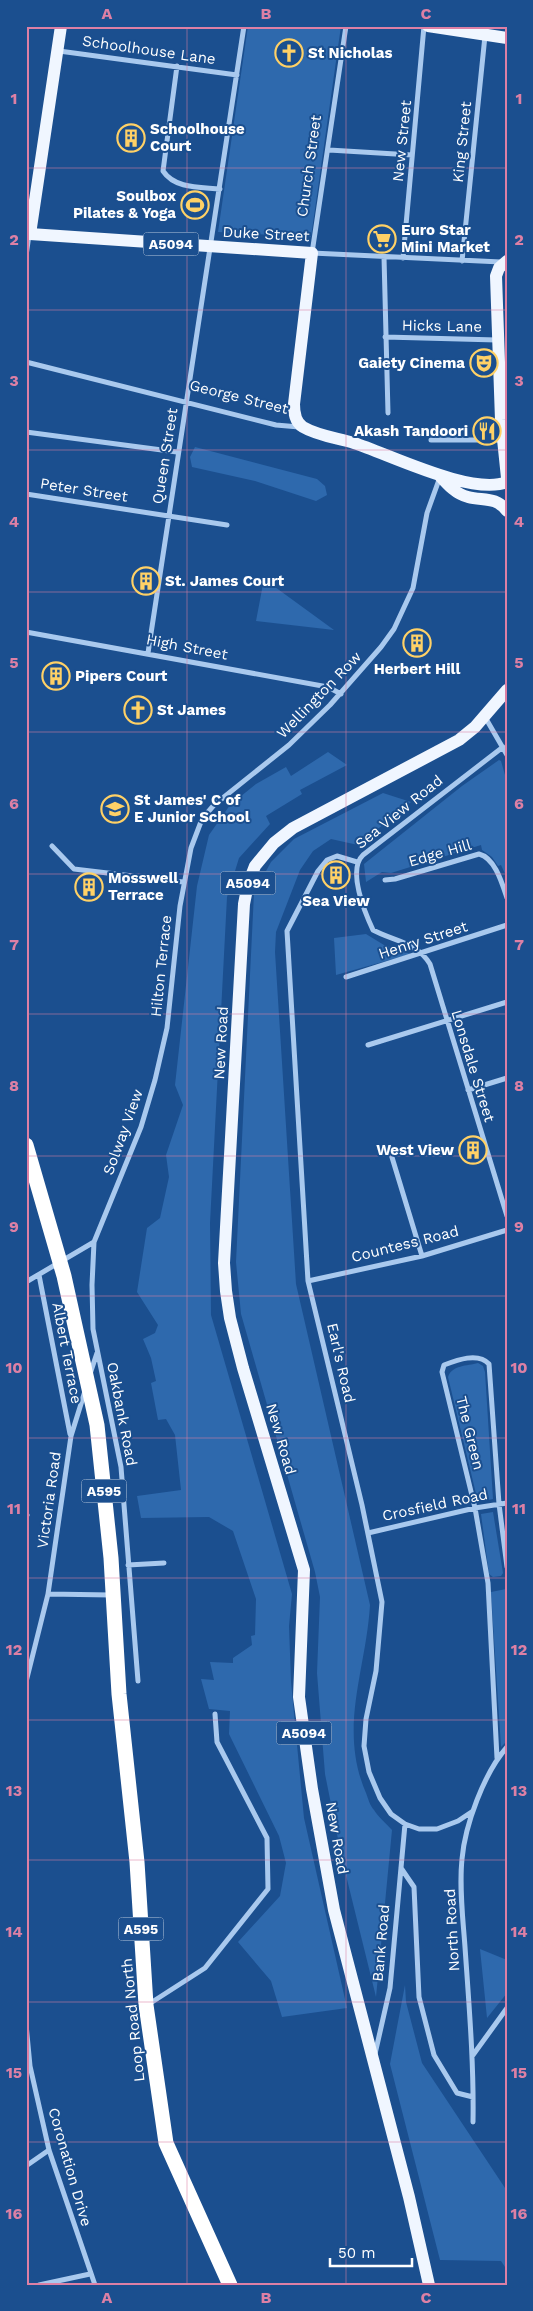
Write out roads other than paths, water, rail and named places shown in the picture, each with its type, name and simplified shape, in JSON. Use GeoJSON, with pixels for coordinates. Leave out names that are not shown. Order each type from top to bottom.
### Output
{"type":"FeatureCollection","features":[{"type":"Feature","properties":{"kind":"highway","name":"Loop Road North"},"geometry":{"type":"LineString","coordinates":[[26,1145],[57,1247],[97,1424],[112,1558],[119,1694],[137,1862],[146,2005],[166,2143],[230,2285]]}},
{"type":"Feature","properties":{"kind":"main road"},"geometry":{"type":"LineString","coordinates":[[28,234],[48,124],[61,26]]}},
{"type":"Feature","properties":{"kind":"main road"},"geometry":{"type":"LineString","coordinates":[[430,26],[486,31],[507,38]]}},
{"type":"Feature","properties":{"kind":"main road","name":"Duke Street"},"geometry":{"type":"LineString","coordinates":[[28,234],[312,253]]}},
{"type":"Feature","properties":{"kind":"main road","name":"Church Street"},"geometry":{"type":"LineString","coordinates":[[302,426],[296,420],[294,404],[312,253]]}},
{"type":"Feature","properties":{"kind":"main road"},"geometry":{"type":"LineString","coordinates":[[506,261],[499,268],[496,276],[498,340],[503,364],[502,440],[507,478]]}},
{"type":"Feature","properties":{"kind":"main road","name":"George Street"},"geometry":{"type":"LineString","coordinates":[[302,426],[364,446],[440,476],[483,485],[507,483]]}},
{"type":"Feature","properties":{"kind":"main road","name":"George Street"},"geometry":{"type":"LineString","coordinates":[[440,476],[452,490],[467,497],[497,501]]}},
{"type":"Feature","properties":{"kind":"main road"},"geometry":{"type":"LineString","coordinates":[[507,483],[497,501],[507,511]]}},
{"type":"Feature","properties":{"kind":"main road","name":"A5094"},"geometry":{"type":"LineString","coordinates":[[485,716],[507,690]]}},
{"type":"Feature","properties":{"kind":"main road","name":"New Road"},"geometry":{"type":"LineString","coordinates":[[429,2285],[409,2197],[334,1910],[312,1790],[299,1697],[304,1570],[243,1368],[230,1318],[224,1263],[238,1030],[241,924],[248,884],[255,866],[274,842],[293,828],[350,796],[447,748],[475,727],[485,716]]}},
{"type":"Feature","properties":{"kind":"street","name":"Queen Street"},"geometry":{"type":"LineString","coordinates":[[148,653],[177,452],[187,401],[244,26]]}},
{"type":"Feature","properties":{"kind":"street","name":"Church Street"},"geometry":{"type":"LineString","coordinates":[[312,253],[346,26]]}},
{"type":"Feature","properties":{"kind":"street","name":"New Street"},"geometry":{"type":"LineString","coordinates":[[403,258],[424,26]]}},
{"type":"Feature","properties":{"kind":"street","name":"King Street"},"geometry":{"type":"LineString","coordinates":[[462,260],[486,31]]}},
{"type":"Feature","properties":{"kind":"street","name":"Schoolhouse Lane"},"geometry":{"type":"LineString","coordinates":[[57,50],[236,75]]}},
{"type":"Feature","properties":{"kind":"street"},"geometry":{"type":"LineString","coordinates":[[177,66],[163,171],[168,179],[176,184],[220,189]]}},
{"type":"Feature","properties":{"kind":"street"},"geometry":{"type":"LineString","coordinates":[[328,150],[412,155]]}},
{"type":"Feature","properties":{"kind":"street"},"geometry":{"type":"LineString","coordinates":[[26,256],[28,234]]}},
{"type":"Feature","properties":{"kind":"street","name":"Duke Street"},"geometry":{"type":"LineString","coordinates":[[312,253],[506,261]]}},
{"type":"Feature","properties":{"kind":"street"},"geometry":{"type":"LineString","coordinates":[[384,257],[388,413]]}},
{"type":"Feature","properties":{"kind":"street","name":"Hicks Lane"},"geometry":{"type":"LineString","coordinates":[[385,338],[498,340]]}},
{"type":"Feature","properties":{"kind":"street","name":"George Street"},"geometry":{"type":"LineString","coordinates":[[26,362],[187,401],[276,425],[293,428],[302,426]]}},
{"type":"Feature","properties":{"kind":"street"},"geometry":{"type":"LineString","coordinates":[[26,432],[177,452]]}},
{"type":"Feature","properties":{"kind":"street"},"geometry":{"type":"LineString","coordinates":[[431,440],[502,440]]}},
{"type":"Feature","properties":{"kind":"street","name":"Wellington Row"},"geometry":{"type":"LineString","coordinates":[[180,906],[183,882],[196,832],[202,819],[226,795],[289,745],[341,694],[381,648],[394,628],[407,604],[416,574],[427,513],[440,476]]}},
{"type":"Feature","properties":{"kind":"street","name":"Peter Street"},"geometry":{"type":"LineString","coordinates":[[26,494],[227,525]]}},
{"type":"Feature","properties":{"kind":"street","name":"High Street"},"geometry":{"type":"LineString","coordinates":[[26,632],[328,687],[341,694]]}},
{"type":"Feature","properties":{"kind":"street"},"geometry":{"type":"LineString","coordinates":[[485,716],[507,755]]}},
{"type":"Feature","properties":{"kind":"street","name":"Sea View Road"},"geometry":{"type":"LineString","coordinates":[[422,953],[403,942],[385,937],[373,930],[367,919],[360,892],[356,868],[357,862],[503,747]]}},
{"type":"Feature","properties":{"kind":"street"},"geometry":{"type":"LineString","coordinates":[[52,846],[74,868],[183,882]]}},
{"type":"Feature","properties":{"kind":"street","name":"Edge Hill"},"geometry":{"type":"LineString","coordinates":[[385,880],[395,879],[479,854],[488,858],[496,870],[507,898]]}},
{"type":"Feature","properties":{"kind":"street","name":"Earl's Road"},"geometry":{"type":"LineString","coordinates":[[357,862],[337,856],[327,860],[318,871],[286,931],[308,1282],[368,1533],[382,1602],[376,1671],[366,1719],[364,1746],[369,1772],[380,1798],[391,1814],[405,1824]]}},
{"type":"Feature","properties":{"kind":"street","name":"Hilton Terrace"},"geometry":{"type":"LineString","coordinates":[[167,1028],[180,906]]}},
{"type":"Feature","properties":{"kind":"street","name":"Henry Street"},"geometry":{"type":"LineString","coordinates":[[346,977],[507,925]]}},
{"type":"Feature","properties":{"kind":"street","name":"Lonsdale Street"},"geometry":{"type":"LineString","coordinates":[[422,953],[430,964],[507,1216]]}},
{"type":"Feature","properties":{"kind":"street"},"geometry":{"type":"LineString","coordinates":[[368,1045],[507,1002]]}},
{"type":"Feature","properties":{"kind":"street","name":"Solway View"},"geometry":{"type":"LineString","coordinates":[[94,1242],[142,1127],[167,1028]]}},
{"type":"Feature","properties":{"kind":"street"},"geometry":{"type":"LineString","coordinates":[[468,1090],[507,1078]]}},
{"type":"Feature","properties":{"kind":"street"},"geometry":{"type":"LineString","coordinates":[[391,1154],[422,1256]]}},
{"type":"Feature","properties":{"kind":"street","name":"Countess Road"},"geometry":{"type":"LineString","coordinates":[[308,1282],[422,1256],[507,1230]]}},
{"type":"Feature","properties":{"kind":"street"},"geometry":{"type":"LineString","coordinates":[[26,1282],[94,1242]]}},
{"type":"Feature","properties":{"kind":"street","name":"Oakbank Road"},"geometry":{"type":"LineString","coordinates":[[94,1242],[92,1285],[93,1329],[121,1467],[138,1681]]}},
{"type":"Feature","properties":{"kind":"street","name":"Albert Terrace"},"geometry":{"type":"LineString","coordinates":[[39,1275],[70,1436]]}},
{"type":"Feature","properties":{"kind":"street","name":"Victoria Road"},"geometry":{"type":"LineString","coordinates":[[26,1682],[48,1594],[70,1436],[97,1352]]}},
{"type":"Feature","properties":{"kind":"street","name":"The Green"},"geometry":{"type":"LineString","coordinates":[[497,1758],[488,1583],[475,1508],[442,1372],[444,1365],[478,1357],[484,1358],[488,1364],[499,1504],[507,1566]]}},
{"type":"Feature","properties":{"kind":"street","name":"Crosfield Road"},"geometry":{"type":"LineString","coordinates":[[368,1533],[475,1508],[507,1503]]}},
{"type":"Feature","properties":{"kind":"street"},"geometry":{"type":"LineString","coordinates":[[128,1565],[164,1563]]}},
{"type":"Feature","properties":{"kind":"street"},"geometry":{"type":"LineString","coordinates":[[48,1594],[114,1594]]}},
{"type":"Feature","properties":{"kind":"street"},"geometry":{"type":"LineString","coordinates":[[146,2005],[205,1968],[268,1889],[267,1838],[216,1742],[215,1714]]}},
{"type":"Feature","properties":{"kind":"street","name":"North Road"},"geometry":{"type":"LineString","coordinates":[[473,2122],[472,2056],[462,1903],[462,1859],[473,1811],[497,1758],[507,1747]]}},
{"type":"Feature","properties":{"kind":"street"},"geometry":{"type":"LineString","coordinates":[[405,1824],[419,1829],[437,1829],[458,1821],[473,1811]]}},
{"type":"Feature","properties":{"kind":"street","name":"Bank Road"},"geometry":{"type":"LineString","coordinates":[[374,2062],[390,1988],[405,1824]]}},
{"type":"Feature","properties":{"kind":"street"},"geometry":{"type":"LineString","coordinates":[[401,1868],[414,1887],[419,1997],[434,2055],[456,2094],[473,2097]]}},
{"type":"Feature","properties":{"kind":"street"},"geometry":{"type":"LineString","coordinates":[[472,2056],[507,2008]]}},
{"type":"Feature","properties":{"kind":"street","name":"Coronation Drive"},"geometry":{"type":"LineString","coordinates":[[26,2024],[30,2066],[49,2150],[95,2285]]}},
{"type":"Feature","properties":{"kind":"street"},"geometry":{"type":"LineString","coordinates":[[26,2166],[49,2150]]}},
{"type":"Feature","properties":{"kind":"street"},"geometry":{"type":"LineString","coordinates":[[39,2285],[90,2274]]}},
{"type":"Feature","properties":{"kind":"place","name":"St Nicholas"},"geometry":{"type":"Point","coordinates":[289,53]}},
{"type":"Feature","properties":{"kind":"place","name":"Schoolhouse Court"},"geometry":{"type":"Point","coordinates":[131,138]}},
{"type":"Feature","properties":{"kind":"place","name":"Soulbox Pilates & Yoga"},"geometry":{"type":"Point","coordinates":[195,205]}},
{"type":"Feature","properties":{"kind":"place","name":"Euro Star Mini Market"},"geometry":{"type":"Point","coordinates":[382,239]}},
{"type":"Feature","properties":{"kind":"place","name":"Gaiety Cinema"},"geometry":{"type":"Point","coordinates":[484,363]}},
{"type":"Feature","properties":{"kind":"place","name":"Akash Tandoori"},"geometry":{"type":"Point","coordinates":[487,431]}},
{"type":"Feature","properties":{"kind":"place","name":"St. James Court"},"geometry":{"type":"Point","coordinates":[146,581]}},
{"type":"Feature","properties":{"kind":"place","name":"Herbert Hill"},"geometry":{"type":"Point","coordinates":[417,643]}},
{"type":"Feature","properties":{"kind":"place","name":"Pipers Court"},"geometry":{"type":"Point","coordinates":[56,676]}},
{"type":"Feature","properties":{"kind":"place","name":"St James"},"geometry":{"type":"Point","coordinates":[138,710]}},
{"type":"Feature","properties":{"kind":"place","name":"St James' C of E Junior School"},"geometry":{"type":"Point","coordinates":[115,809]}},
{"type":"Feature","properties":{"kind":"place","name":"Sea View"},"geometry":{"type":"Point","coordinates":[336,875]}},
{"type":"Feature","properties":{"kind":"place","name":"Mosswell Terrace"},"geometry":{"type":"Point","coordinates":[89,887]}},
{"type":"Feature","properties":{"kind":"place","name":"West View"},"geometry":{"type":"Point","coordinates":[473,1150]}}]}
